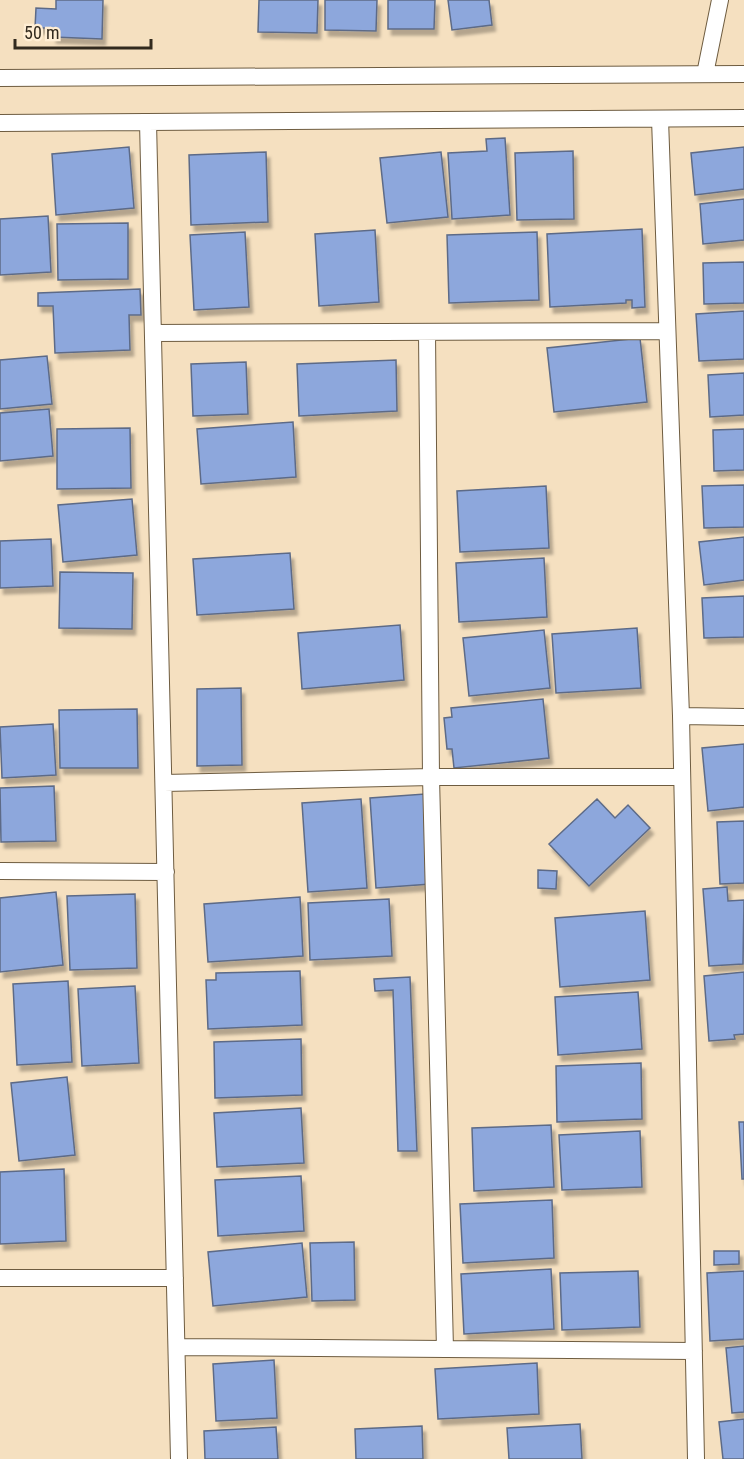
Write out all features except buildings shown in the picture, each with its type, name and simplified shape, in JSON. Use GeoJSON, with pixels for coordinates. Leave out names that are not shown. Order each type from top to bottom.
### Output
{"type":"FeatureCollection","features":[{"type":"Feature","properties":{"kind":"street"},"geometry":{"type":"LineString","coordinates":[[705,74],[720,0]]}},
{"type":"Feature","properties":{"kind":"street"},"geometry":{"type":"LineString","coordinates":[[0,78],[744,74]]}},
{"type":"Feature","properties":{"kind":"street"},"geometry":{"type":"LineString","coordinates":[[0,123],[744,118]]}},
{"type":"Feature","properties":{"kind":"street"},"geometry":{"type":"LineString","coordinates":[[660,119],[681,716],[696,1459]]}},
{"type":"Feature","properties":{"kind":"street"},"geometry":{"type":"LineString","coordinates":[[148,122],[179,1459]]}},
{"type":"Feature","properties":{"kind":"street"},"geometry":{"type":"LineString","coordinates":[[153,333],[667,331]]}},
{"type":"Feature","properties":{"kind":"street"},"geometry":{"type":"LineString","coordinates":[[428,332],[431,777],[445,1349]]}},
{"type":"Feature","properties":{"kind":"street"},"geometry":{"type":"LineString","coordinates":[[681,716],[744,717]]}},
{"type":"Feature","properties":{"kind":"street"},"geometry":{"type":"LineString","coordinates":[[164,783],[431,777],[681,777]]}},
{"type":"Feature","properties":{"kind":"street"},"geometry":{"type":"LineString","coordinates":[[0,871],[166,872]]}},
{"type":"Feature","properties":{"kind":"street"},"geometry":{"type":"LineString","coordinates":[[0,1278],[175,1278]]}},
{"type":"Feature","properties":{"kind":"street"},"geometry":{"type":"LineString","coordinates":[[177,1347],[693,1351]]}}]}
